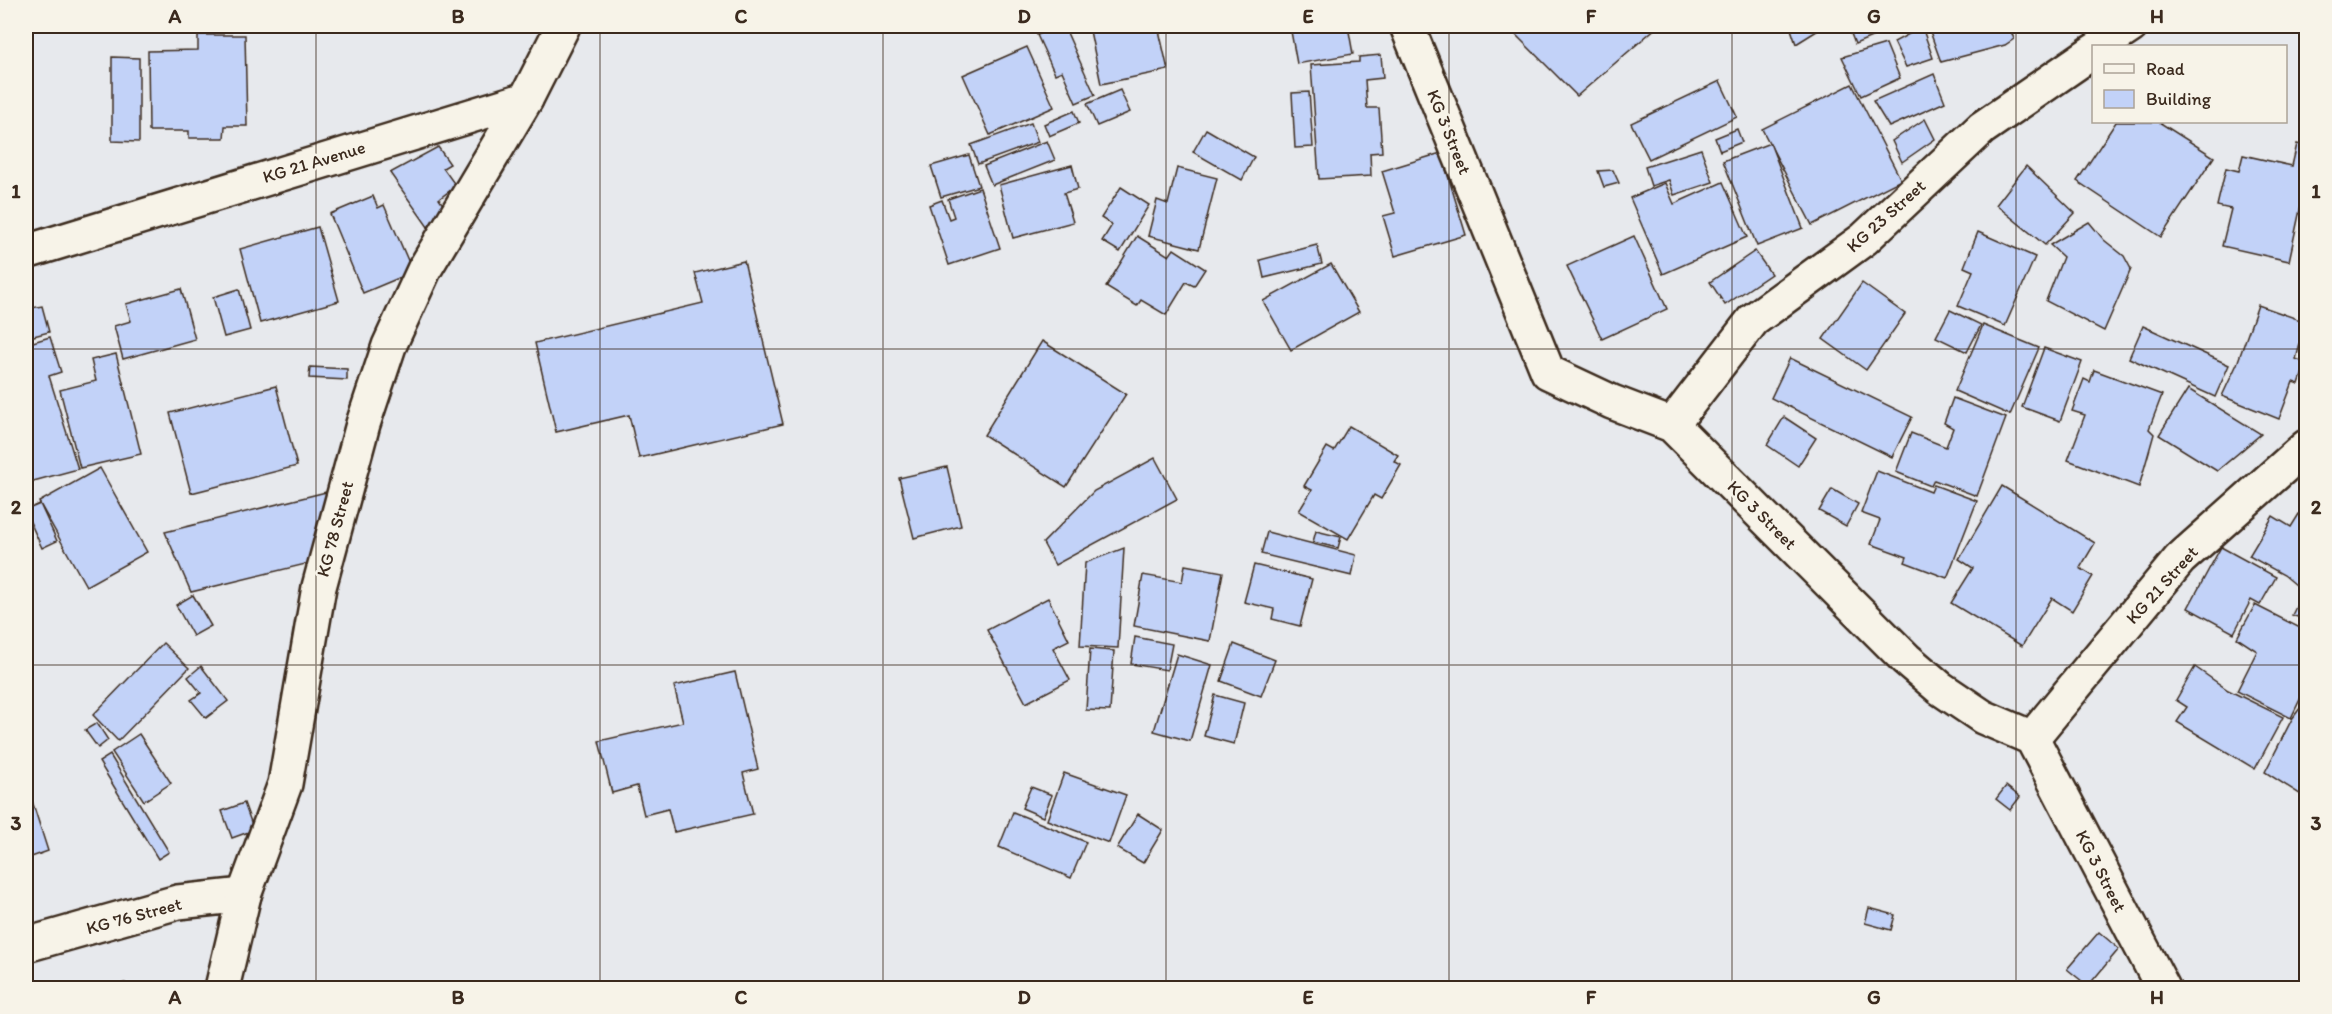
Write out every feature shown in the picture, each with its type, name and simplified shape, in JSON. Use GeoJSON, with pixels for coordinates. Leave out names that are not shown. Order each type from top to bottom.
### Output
{"type":"FeatureCollection","features":[{"type":"Feature","properties":{"kind":"street"},"geometry":{"type":"LineString","coordinates":[[525,99],[563,26]]}},
{"type":"Feature","properties":{"kind":"street","name":"KG 3 Street"},"geometry":{"type":"LineString","coordinates":[[1407,26],[1548,372],[1612,402],[1672,424],[1906,659],[1940,688],[1983,717],[2032,738],[2163,988]]}},
{"type":"Feature","properties":{"kind":"street"},"geometry":{"type":"LineString","coordinates":[[2102,45],[2131,26]]}},
{"type":"Feature","properties":{"kind":"street","name":"KG 23 Street"},"geometry":{"type":"LineString","coordinates":[[1672,424],[1753,320],[1864,240],[1982,128],[2092,52]]}},
{"type":"Feature","properties":{"kind":"street","name":"KG 21 Avenue"},"geometry":{"type":"LineString","coordinates":[[26,252],[525,99]]}},
{"type":"Feature","properties":{"kind":"street","name":"KG 78 Street"},"geometry":{"type":"LineString","coordinates":[[222,988],[244,896],[285,784],[319,587],[363,424],[389,346],[424,270],[525,99]]}},
{"type":"Feature","properties":{"kind":"street","name":"KG 21 Street"},"geometry":{"type":"LineString","coordinates":[[2032,738],[2180,559],[2307,447]]}},
{"type":"Feature","properties":{"kind":"street","name":"KG 76 Street"},"geometry":{"type":"LineString","coordinates":[[26,945],[178,902],[244,896]]}},
{"type":"Feature","properties":{"kind":"building"},"geometry":{"type":"Polygon","coordinates":[[[1064,26],[1095,95],[1076,103],[1062,71],[1055,74],[1037,35],[1064,26]]]}},
{"type":"Feature","properties":{"kind":"building"},"geometry":{"type":"Polygon","coordinates":[[[1089,26],[1158,26],[1168,70],[1101,84],[1089,26]]]}},
{"type":"Feature","properties":{"kind":"building"},"geometry":{"type":"Polygon","coordinates":[[[1290,26],[1348,26],[1353,54],[1297,64],[1290,26]]]}},
{"type":"Feature","properties":{"kind":"building"},"geometry":{"type":"Polygon","coordinates":[[[1507,26],[1658,26],[1577,96],[1507,26]]]}},
{"type":"Feature","properties":{"kind":"building"},"geometry":{"type":"Polygon","coordinates":[[[1790,26],[1825,26],[1796,44],[1790,26]]]}},
{"type":"Feature","properties":{"kind":"building"},"geometry":{"type":"Polygon","coordinates":[[[1848,26],[1898,26],[1855,44],[1848,26]]]}},
{"type":"Feature","properties":{"kind":"building"},"geometry":{"type":"Polygon","coordinates":[[[1928,26],[2009,26],[2014,39],[2005,45],[1941,62],[1928,26]]]}},
{"type":"Feature","properties":{"kind":"building"},"geometry":{"type":"Polygon","coordinates":[[[1922,27],[1933,58],[1906,67],[1894,42],[1922,27]]]}},
{"type":"Feature","properties":{"kind":"building"},"geometry":{"type":"Polygon","coordinates":[[[198,35],[245,35],[247,126],[225,126],[224,138],[189,138],[189,131],[149,131],[148,51],[198,50],[198,35]]]}},
{"type":"Feature","properties":{"kind":"building"},"geometry":{"type":"Polygon","coordinates":[[[1886,44],[1900,78],[1861,96],[1842,57],[1886,44]]]}},
{"type":"Feature","properties":{"kind":"building"},"geometry":{"type":"Polygon","coordinates":[[[1027,47],[1054,107],[990,135],[963,75],[1027,47]]]}},
{"type":"Feature","properties":{"kind":"building"},"geometry":{"type":"Polygon","coordinates":[[[1381,55],[1383,78],[1365,80],[1367,108],[1379,108],[1382,152],[1370,153],[1371,176],[1319,179],[1311,65],[1359,62],[1359,57],[1381,55]]]}},
{"type":"Feature","properties":{"kind":"building"},"geometry":{"type":"Polygon","coordinates":[[[112,57],[139,58],[139,142],[112,141],[112,57]]]}},
{"type":"Feature","properties":{"kind":"building"},"geometry":{"type":"Polygon","coordinates":[[[1934,74],[1945,102],[1889,127],[1873,101],[1934,74]]]}},
{"type":"Feature","properties":{"kind":"building"},"geometry":{"type":"Polygon","coordinates":[[[1720,81],[1737,117],[1649,159],[1631,123],[1720,81]]]}},
{"type":"Feature","properties":{"kind":"building"},"geometry":{"type":"Polygon","coordinates":[[[1852,84],[1901,180],[1812,225],[1762,129],[1852,84]]]}},
{"type":"Feature","properties":{"kind":"building"},"geometry":{"type":"Polygon","coordinates":[[[1120,90],[1130,112],[1097,126],[1087,104],[1120,90]]]}},
{"type":"Feature","properties":{"kind":"building"},"geometry":{"type":"Polygon","coordinates":[[[1309,92],[1313,147],[1295,148],[1292,93],[1309,92]]]}},
{"type":"Feature","properties":{"kind":"building"},"geometry":{"type":"Polygon","coordinates":[[[1074,111],[1079,123],[1049,136],[1044,124],[1074,111]]]}},
{"type":"Feature","properties":{"kind":"building"},"geometry":{"type":"Polygon","coordinates":[[[1925,119],[1935,139],[1902,162],[1892,141],[1925,119]]]}},
{"type":"Feature","properties":{"kind":"building"},"geometry":{"type":"Polygon","coordinates":[[[1031,123],[1038,142],[978,164],[971,145],[1031,123]]]}},
{"type":"Feature","properties":{"kind":"building"},"geometry":{"type":"Polygon","coordinates":[[[2115,123],[2161,123],[2214,157],[2161,237],[2077,181],[2115,123]]]}},
{"type":"Feature","properties":{"kind":"building"},"geometry":{"type":"Polygon","coordinates":[[[1206,129],[1254,157],[1242,180],[1193,152],[1206,129]]]}},
{"type":"Feature","properties":{"kind":"building"},"geometry":{"type":"Polygon","coordinates":[[[1737,129],[1742,142],[1720,151],[1715,138],[1737,129]]]}},
{"type":"Feature","properties":{"kind":"building"},"geometry":{"type":"Polygon","coordinates":[[[1047,141],[1055,160],[992,185],[984,166],[1047,141]]]}},
{"type":"Feature","properties":{"kind":"building"},"geometry":{"type":"Polygon","coordinates":[[[1770,143],[1803,228],[1757,246],[1723,161],[1770,143]]]}},
{"type":"Feature","properties":{"kind":"building"},"geometry":{"type":"Polygon","coordinates":[[[2297,144],[2306,146],[2306,207],[2301,205],[2289,261],[2222,246],[2231,209],[2217,206],[2226,168],[2239,171],[2243,155],[2292,166],[2297,144]]]}},
{"type":"Feature","properties":{"kind":"building"},"geometry":{"type":"Polygon","coordinates":[[[438,147],[450,164],[443,168],[456,186],[439,199],[448,212],[428,227],[390,173],[438,147]]]}},
{"type":"Feature","properties":{"kind":"building"},"geometry":{"type":"Polygon","coordinates":[[[1701,149],[1713,182],[1674,195],[1669,180],[1651,186],[1645,167],[1701,149]]]}},
{"type":"Feature","properties":{"kind":"building"},"geometry":{"type":"Polygon","coordinates":[[[1441,153],[1466,235],[1395,256],[1383,216],[1395,213],[1382,171],[1441,153]]]}},
{"type":"Feature","properties":{"kind":"building"},"geometry":{"type":"Polygon","coordinates":[[[969,155],[979,186],[941,197],[931,166],[969,155]]]}},
{"type":"Feature","properties":{"kind":"building"},"geometry":{"type":"Polygon","coordinates":[[[1072,165],[1078,189],[1064,193],[1073,222],[1013,238],[999,185],[1072,165]]]}},
{"type":"Feature","properties":{"kind":"building"},"geometry":{"type":"Polygon","coordinates":[[[2026,166],[2075,213],[2045,245],[1996,205],[2026,166]]]}},
{"type":"Feature","properties":{"kind":"building"},"geometry":{"type":"Polygon","coordinates":[[[1177,168],[1217,178],[1199,249],[1148,236],[1157,200],[1168,204],[1177,168]]]}},
{"type":"Feature","properties":{"kind":"building"},"geometry":{"type":"Polygon","coordinates":[[[1613,170],[1619,183],[1604,187],[1598,171],[1613,170]]]}},
{"type":"Feature","properties":{"kind":"building"},"geometry":{"type":"Polygon","coordinates":[[[1723,182],[1747,237],[1663,274],[1630,198],[1665,183],[1674,204],[1723,182]]]}},
{"type":"Feature","properties":{"kind":"building"},"geometry":{"type":"Polygon","coordinates":[[[1121,187],[1149,205],[1120,252],[1102,241],[1112,225],[1101,218],[1121,187]]]}},
{"type":"Feature","properties":{"kind":"building"},"geometry":{"type":"Polygon","coordinates":[[[980,188],[1000,248],[949,265],[929,205],[942,200],[949,219],[954,217],[948,199],[980,188]]]}},
{"type":"Feature","properties":{"kind":"building"},"geometry":{"type":"Polygon","coordinates":[[[373,196],[378,208],[384,205],[413,272],[363,293],[330,214],[373,196]]]}},
{"type":"Feature","properties":{"kind":"building"},"geometry":{"type":"Polygon","coordinates":[[[2089,222],[2104,240],[2124,256],[2131,269],[2104,331],[2046,301],[2063,257],[2050,245],[2089,222]]]}},
{"type":"Feature","properties":{"kind":"building"},"geometry":{"type":"Polygon","coordinates":[[[318,227],[339,301],[260,323],[240,249],[318,227]]]}},
{"type":"Feature","properties":{"kind":"building"},"geometry":{"type":"Polygon","coordinates":[[[1978,232],[2035,257],[2005,326],[1958,306],[1973,271],[1964,267],[1978,232]]]}},
{"type":"Feature","properties":{"kind":"building"},"geometry":{"type":"Polygon","coordinates":[[[1137,236],[1169,256],[1174,249],[1205,269],[1194,286],[1186,282],[1166,315],[1141,300],[1137,306],[1106,287],[1137,236]]]}},
{"type":"Feature","properties":{"kind":"building"},"geometry":{"type":"Polygon","coordinates":[[[1634,236],[1667,309],[1602,339],[1567,266],[1634,236]]]}},
{"type":"Feature","properties":{"kind":"building"},"geometry":{"type":"Polygon","coordinates":[[[1317,245],[1322,264],[1264,278],[1260,260],[1317,245]]]}},
{"type":"Feature","properties":{"kind":"building"},"geometry":{"type":"Polygon","coordinates":[[[1755,251],[1771,274],[1725,305],[1710,282],[1755,251]]]}},
{"type":"Feature","properties":{"kind":"building"},"geometry":{"type":"Polygon","coordinates":[[[744,261],[783,424],[639,458],[629,415],[556,432],[535,343],[703,303],[695,273],[744,261]]]}},
{"type":"Feature","properties":{"kind":"building"},"geometry":{"type":"Polygon","coordinates":[[[1331,264],[1359,312],[1291,350],[1263,301],[1331,264]]]}},
{"type":"Feature","properties":{"kind":"building"},"geometry":{"type":"Polygon","coordinates":[[[1862,283],[1905,314],[1866,370],[1823,339],[1862,283]]]}},
{"type":"Feature","properties":{"kind":"building"},"geometry":{"type":"Polygon","coordinates":[[[181,289],[195,339],[123,359],[114,326],[131,321],[126,304],[181,289]]]}},
{"type":"Feature","properties":{"kind":"building"},"geometry":{"type":"Polygon","coordinates":[[[239,289],[250,330],[224,337],[213,297],[239,289]]]}},
{"type":"Feature","properties":{"kind":"building"},"geometry":{"type":"Polygon","coordinates":[[[2258,305],[2306,322],[2296,359],[2306,363],[2299,384],[2293,382],[2279,419],[2222,396],[2237,364],[2258,305]]]}},
{"type":"Feature","properties":{"kind":"building"},"geometry":{"type":"Polygon","coordinates":[[[42,306],[49,332],[26,338],[26,309],[42,306]]]}},
{"type":"Feature","properties":{"kind":"building"},"geometry":{"type":"Polygon","coordinates":[[[1950,310],[1981,325],[1967,352],[1936,337],[1950,310]]]}},
{"type":"Feature","properties":{"kind":"building"},"geometry":{"type":"Polygon","coordinates":[[[1983,325],[2039,348],[2010,415],[1955,391],[1983,325]]]}},
{"type":"Feature","properties":{"kind":"building"},"geometry":{"type":"Polygon","coordinates":[[[2143,326],[2229,365],[2215,397],[2129,358],[2143,326]]]}},
{"type":"Feature","properties":{"kind":"building"},"geometry":{"type":"Polygon","coordinates":[[[50,337],[61,372],[49,376],[78,469],[26,483],[26,344],[50,337]]]}},
{"type":"Feature","properties":{"kind":"building"},"geometry":{"type":"Polygon","coordinates":[[[1042,341],[1126,394],[1066,487],[984,435],[1042,341]]]}},
{"type":"Feature","properties":{"kind":"building"},"geometry":{"type":"Polygon","coordinates":[[[2044,348],[2082,362],[2060,421],[2022,407],[2044,348]]]}},
{"type":"Feature","properties":{"kind":"building"},"geometry":{"type":"Polygon","coordinates":[[[116,354],[141,454],[80,468],[60,390],[96,381],[91,360],[116,354]]]}},
{"type":"Feature","properties":{"kind":"building"},"geometry":{"type":"Polygon","coordinates":[[[1790,358],[1912,417],[1892,457],[1771,398],[1790,358]]]}},
{"type":"Feature","properties":{"kind":"building"},"geometry":{"type":"Polygon","coordinates":[[[310,367],[347,369],[347,380],[309,378],[310,367]]]}},
{"type":"Feature","properties":{"kind":"building"},"geometry":{"type":"Polygon","coordinates":[[[2094,370],[2162,395],[2149,429],[2154,434],[2139,487],[2068,460],[2085,415],[2072,411],[2084,379],[2090,382],[2094,370]]]}},
{"type":"Feature","properties":{"kind":"building"},"geometry":{"type":"Polygon","coordinates":[[[276,386],[297,466],[191,493],[170,413],[276,386]]]}},
{"type":"Feature","properties":{"kind":"building"},"geometry":{"type":"Polygon","coordinates":[[[2188,389],[2261,434],[2217,471],[2159,435],[2188,389]]]}},
{"type":"Feature","properties":{"kind":"building"},"geometry":{"type":"Polygon","coordinates":[[[1953,398],[2006,418],[1977,496],[1934,480],[1931,486],[1896,472],[1911,433],[1946,447],[1953,428],[1944,423],[1953,398]]]}},
{"type":"Feature","properties":{"kind":"building"},"geometry":{"type":"Polygon","coordinates":[[[1784,417],[1816,438],[1798,466],[1767,445],[1784,417]]]}},
{"type":"Feature","properties":{"kind":"building"},"geometry":{"type":"Polygon","coordinates":[[[1349,426],[1398,455],[1394,461],[1401,465],[1381,499],[1374,495],[1348,539],[1299,511],[1312,490],[1304,486],[1327,447],[1334,451],[1349,426]]]}},
{"type":"Feature","properties":{"kind":"building"},"geometry":{"type":"Polygon","coordinates":[[[1155,458],[1177,499],[1055,565],[1043,543],[1094,491],[1155,458]]]}},
{"type":"Feature","properties":{"kind":"building"},"geometry":{"type":"Polygon","coordinates":[[[947,467],[961,526],[914,538],[899,478],[947,467]]]}},
{"type":"Feature","properties":{"kind":"building"},"geometry":{"type":"Polygon","coordinates":[[[100,468],[147,552],[86,586],[39,502],[100,468]]]}},
{"type":"Feature","properties":{"kind":"building"},"geometry":{"type":"Polygon","coordinates":[[[1877,471],[1931,492],[1934,485],[1977,501],[1947,578],[1905,562],[1907,557],[1871,544],[1880,520],[1861,513],[1877,471]]]}},
{"type":"Feature","properties":{"kind":"building"},"geometry":{"type":"Polygon","coordinates":[[[2002,486],[2095,543],[2080,568],[2093,576],[2072,611],[2052,598],[2022,646],[1951,603],[1973,568],[1959,559],[2002,486]]]}},
{"type":"Feature","properties":{"kind":"building"},"geometry":{"type":"Polygon","coordinates":[[[1832,489],[1858,504],[1846,526],[1819,511],[1832,489]]]}},
{"type":"Feature","properties":{"kind":"building"},"geometry":{"type":"Polygon","coordinates":[[[326,492],[318,561],[191,592],[165,532],[326,492]]]}},
{"type":"Feature","properties":{"kind":"building"},"geometry":{"type":"Polygon","coordinates":[[[40,504],[57,541],[42,548],[26,513],[26,510],[40,504]]]}},
{"type":"Feature","properties":{"kind":"building"},"geometry":{"type":"Polygon","coordinates":[[[2299,514],[2306,518],[2306,585],[2302,590],[2284,575],[2249,556],[2273,516],[2291,527],[2299,514]]]}},
{"type":"Feature","properties":{"kind":"building"},"geometry":{"type":"Polygon","coordinates":[[[1316,531],[1341,537],[1338,548],[1313,542],[1316,531]]]}},
{"type":"Feature","properties":{"kind":"building"},"geometry":{"type":"Polygon","coordinates":[[[1267,532],[1356,555],[1352,576],[1261,554],[1267,532]]]}},
{"type":"Feature","properties":{"kind":"building"},"geometry":{"type":"Polygon","coordinates":[[[2221,547],[2276,577],[2260,605],[2251,600],[2234,633],[2188,608],[2221,547]]]}},
{"type":"Feature","properties":{"kind":"building"},"geometry":{"type":"Polygon","coordinates":[[[1124,548],[1118,648],[1080,646],[1085,563],[1124,548]]]}},
{"type":"Feature","properties":{"kind":"building"},"geometry":{"type":"Polygon","coordinates":[[[1185,565],[1223,572],[1210,641],[1134,626],[1143,575],[1182,582],[1185,565]]]}},
{"type":"Feature","properties":{"kind":"building"},"geometry":{"type":"Polygon","coordinates":[[[1254,565],[1312,579],[1300,626],[1272,619],[1274,609],[1244,602],[1254,565]]]}},
{"type":"Feature","properties":{"kind":"building"},"geometry":{"type":"Polygon","coordinates":[[[2304,591],[2306,592],[2306,620],[2292,615],[2304,591]]]}},
{"type":"Feature","properties":{"kind":"building"},"geometry":{"type":"Polygon","coordinates":[[[193,595],[211,626],[193,636],[176,605],[193,595]]]}},
{"type":"Feature","properties":{"kind":"building"},"geometry":{"type":"Polygon","coordinates":[[[1048,598],[1069,640],[1053,648],[1070,680],[1026,703],[987,630],[1048,598]]]}},
{"type":"Feature","properties":{"kind":"building"},"geometry":{"type":"Polygon","coordinates":[[[2255,605],[2306,631],[2306,687],[2291,718],[2237,691],[2257,651],[2237,638],[2255,605]]]}},
{"type":"Feature","properties":{"kind":"building"},"geometry":{"type":"Polygon","coordinates":[[[1135,637],[1172,644],[1167,670],[1131,664],[1135,637]]]}},
{"type":"Feature","properties":{"kind":"building"},"geometry":{"type":"Polygon","coordinates":[[[163,643],[189,668],[118,741],[93,715],[163,643]]]}},
{"type":"Feature","properties":{"kind":"building"},"geometry":{"type":"Polygon","coordinates":[[[1234,644],[1275,660],[1261,696],[1221,681],[1234,644]]]}},
{"type":"Feature","properties":{"kind":"building"},"geometry":{"type":"Polygon","coordinates":[[[1090,649],[1114,651],[1110,711],[1086,710],[1090,649]]]}},
{"type":"Feature","properties":{"kind":"building"},"geometry":{"type":"Polygon","coordinates":[[[1177,654],[1212,665],[1190,741],[1154,731],[1177,654]]]}},
{"type":"Feature","properties":{"kind":"building"},"geometry":{"type":"Polygon","coordinates":[[[201,666],[228,701],[206,718],[191,700],[201,693],[188,677],[201,666]]]}},
{"type":"Feature","properties":{"kind":"building"},"geometry":{"type":"Polygon","coordinates":[[[2195,667],[2228,690],[2283,717],[2255,769],[2177,722],[2187,707],[2176,700],[2195,667]]]}},
{"type":"Feature","properties":{"kind":"building"},"geometry":{"type":"Polygon","coordinates":[[[735,672],[758,769],[743,773],[753,814],[674,832],[668,809],[644,815],[637,786],[612,793],[599,741],[683,722],[674,686],[735,672]]]}},
{"type":"Feature","properties":{"kind":"building"},"geometry":{"type":"Polygon","coordinates":[[[1215,695],[1244,703],[1234,744],[1204,736],[1215,695]]]}},
{"type":"Feature","properties":{"kind":"building"},"geometry":{"type":"Polygon","coordinates":[[[2306,700],[2306,798],[2265,772],[2292,719],[2306,700]]]}},
{"type":"Feature","properties":{"kind":"building"},"geometry":{"type":"Polygon","coordinates":[[[97,723],[108,740],[98,748],[85,730],[97,723]]]}},
{"type":"Feature","properties":{"kind":"building"},"geometry":{"type":"Polygon","coordinates":[[[139,734],[171,783],[144,801],[112,752],[139,734]]]}},
{"type":"Feature","properties":{"kind":"building"},"geometry":{"type":"Polygon","coordinates":[[[110,755],[169,852],[158,859],[99,762],[110,755]]]}},
{"type":"Feature","properties":{"kind":"building"},"geometry":{"type":"Polygon","coordinates":[[[1064,773],[1126,795],[1109,843],[1047,820],[1064,773]]]}},
{"type":"Feature","properties":{"kind":"building"},"geometry":{"type":"Polygon","coordinates":[[[26,782],[48,851],[26,859],[26,782]]]}},
{"type":"Feature","properties":{"kind":"building"},"geometry":{"type":"Polygon","coordinates":[[[2006,786],[2020,797],[2010,810],[1996,799],[2006,786]]]}},
{"type":"Feature","properties":{"kind":"building"},"geometry":{"type":"Polygon","coordinates":[[[1031,787],[1052,795],[1043,817],[1022,808],[1031,787]]]}},
{"type":"Feature","properties":{"kind":"building"},"geometry":{"type":"Polygon","coordinates":[[[244,803],[254,830],[232,838],[222,811],[244,803]]]}},
{"type":"Feature","properties":{"kind":"building"},"geometry":{"type":"Polygon","coordinates":[[[1013,812],[1086,842],[1071,878],[999,847],[1013,812]]]}},
{"type":"Feature","properties":{"kind":"building"},"geometry":{"type":"Polygon","coordinates":[[[1138,814],[1163,830],[1143,863],[1117,848],[1138,814]]]}},
{"type":"Feature","properties":{"kind":"building"},"geometry":{"type":"Polygon","coordinates":[[[1869,908],[1895,915],[1891,930],[1865,923],[1869,908]]]}},
{"type":"Feature","properties":{"kind":"building"},"geometry":{"type":"Polygon","coordinates":[[[2099,932],[2119,949],[2088,986],[2067,969],[2099,932]]]}},
{"type":"Feature","properties":{"kind":"building"},"geometry":{"type":"Polygon","coordinates":[[[125,983],[127,988],[106,988],[125,983]]]}}]}
